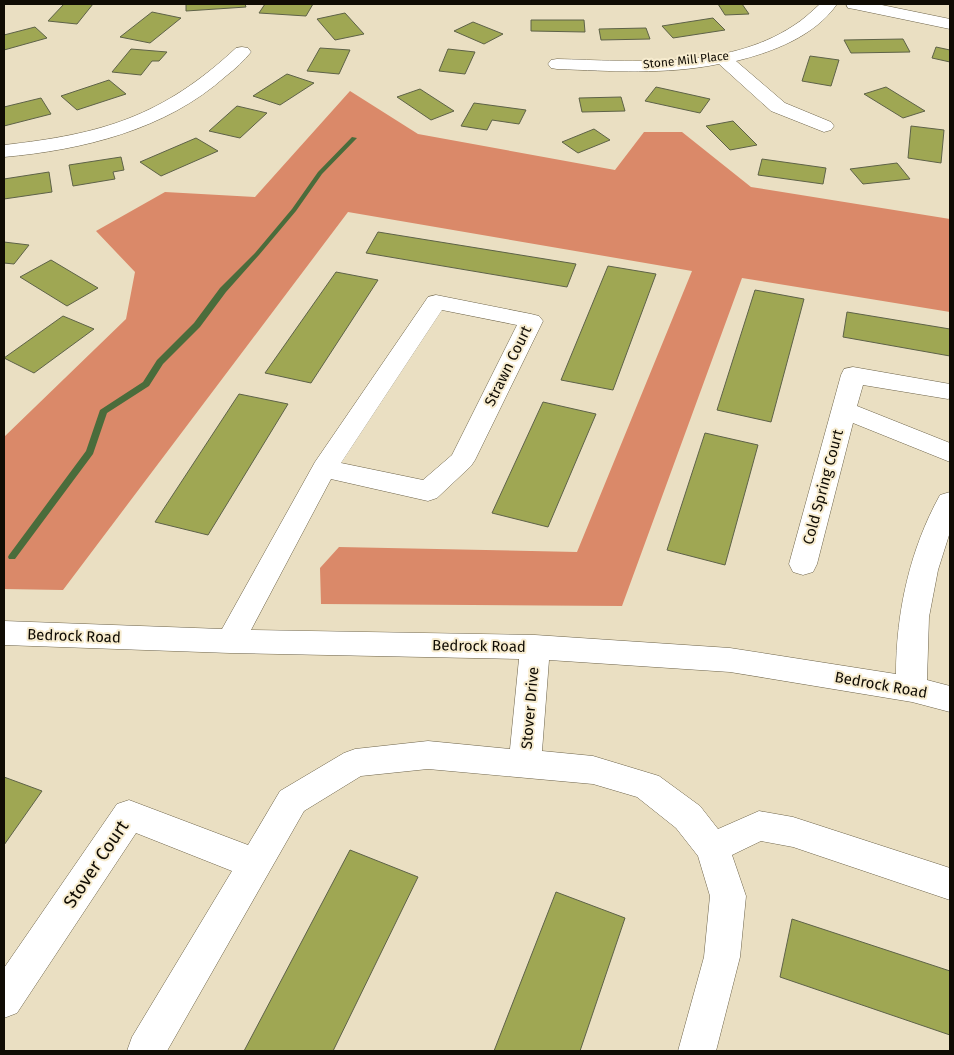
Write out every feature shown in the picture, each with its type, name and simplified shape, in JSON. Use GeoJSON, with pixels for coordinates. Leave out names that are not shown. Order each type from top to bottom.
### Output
{"type":"FeatureCollection","features":[{"type":"Feature","properties":{"kind":"street","name":"Stone Mill Place"},"geometry":{"type":"LineString","coordinates":[[558,64],[660,64],[724,59],[770,44],[793,34],[829,4]]}},
{"type":"Feature","properties":{"kind":"street"},"geometry":{"type":"LineString","coordinates":[[854,4],[950,24]]}},
{"type":"Feature","properties":{"kind":"street"},"geometry":{"type":"LineString","coordinates":[[4,151],[89,138],[136,123],[196,92],[242,52]]}},
{"type":"Feature","properties":{"kind":"street"},"geometry":{"type":"LineString","coordinates":[[724,59],[778,106],[824,126]]}},
{"type":"Feature","properties":{"kind":"street","name":"Strawn Court"},"geometry":{"type":"LineString","coordinates":[[230,642],[324,468],[436,302],[531,321],[462,460],[428,491],[324,468]]}},
{"type":"Feature","properties":{"kind":"street","name":"Cold Spring Court"},"geometry":{"type":"LineString","coordinates":[[803,564],[853,375],[948,391]]}},
{"type":"Feature","properties":{"kind":"street","name":"Cold Spring Court"},"geometry":{"type":"LineString","coordinates":[[844,410],[950,453]]}},
{"type":"Feature","properties":{"kind":"street"},"geometry":{"type":"LineString","coordinates":[[912,689],[911,657],[923,568],[937,528],[950,502]]}},
{"type":"Feature","properties":{"kind":"street","name":"Bedrock Road"},"geometry":{"type":"LineString","coordinates":[[4,633],[230,642],[535,647],[730,660],[912,689],[950,700]]}},
{"type":"Feature","properties":{"kind":"street","name":"Stover Drive"},"geometry":{"type":"LineString","coordinates":[[535,647],[525,763],[593,770],[647,786],[688,816],[713,848],[728,896],[722,957],[696,1051]]}},
{"type":"Feature","properties":{"kind":"street"},"geometry":{"type":"LineString","coordinates":[[146,1051],[292,801],[355,763],[428,755],[525,763]]}},
{"type":"Feature","properties":{"kind":"street","name":"Stover Court"},"geometry":{"type":"LineString","coordinates":[[4,1000],[129,814],[255,864]]}},
{"type":"Feature","properties":{"kind":"street"},"geometry":{"type":"LineString","coordinates":[[713,848],[759,826],[793,832],[950,884]]}},
{"type":"Feature","properties":{"kind":"shaded area"},"geometry":{"type":"Polygon","coordinates":[[[350,91],[418,134],[615,170],[644,132],[682,132],[751,187],[950,219],[950,312],[742,278],[622,606],[321,604],[320,568],[339,547],[577,552],[692,271],[348,212],[63,590],[4,589],[4,437],[126,319],[135,272],[96,231],[165,192],[255,197],[350,91]]]}},
{"type":"Feature","properties":{"kind":"building"},"geometry":{"type":"Polygon","coordinates":[[[64,4],[93,4],[77,24],[48,21],[64,4]]]}},
{"type":"Feature","properties":{"kind":"building"},"geometry":{"type":"Polygon","coordinates":[[[186,4],[245,4],[246,7],[186,11],[186,4]]]}},
{"type":"Feature","properties":{"kind":"building"},"geometry":{"type":"Polygon","coordinates":[[[265,4],[313,4],[306,16],[259,13],[265,4]]]}},
{"type":"Feature","properties":{"kind":"building"},"geometry":{"type":"Polygon","coordinates":[[[718,4],[742,4],[749,14],[725,15],[718,4]]]}},
{"type":"Feature","properties":{"kind":"building"},"geometry":{"type":"Polygon","coordinates":[[[152,12],[181,18],[150,43],[120,37],[152,12]]]}},
{"type":"Feature","properties":{"kind":"building"},"geometry":{"type":"Polygon","coordinates":[[[345,13],[364,34],[335,40],[317,19],[345,13]]]}},
{"type":"Feature","properties":{"kind":"building"},"geometry":{"type":"Polygon","coordinates":[[[713,18],[725,30],[673,38],[662,26],[713,18]]]}},
{"type":"Feature","properties":{"kind":"building"},"geometry":{"type":"Polygon","coordinates":[[[531,20],[584,20],[585,32],[531,31],[531,20]]]}},
{"type":"Feature","properties":{"kind":"building"},"geometry":{"type":"Polygon","coordinates":[[[473,22],[503,34],[484,44],[454,31],[473,22]]]}},
{"type":"Feature","properties":{"kind":"building"},"geometry":{"type":"Polygon","coordinates":[[[35,27],[47,38],[4,50],[4,35],[35,27]]]}},
{"type":"Feature","properties":{"kind":"building"},"geometry":{"type":"Polygon","coordinates":[[[646,28],[650,39],[601,40],[599,29],[646,28]]]}},
{"type":"Feature","properties":{"kind":"building"},"geometry":{"type":"Polygon","coordinates":[[[903,39],[910,52],[851,53],[844,40],[903,39]]]}},
{"type":"Feature","properties":{"kind":"building"},"geometry":{"type":"Polygon","coordinates":[[[936,47],[950,50],[950,62],[932,58],[936,47]]]}},
{"type":"Feature","properties":{"kind":"building"},"geometry":{"type":"Polygon","coordinates":[[[320,48],[350,50],[339,74],[307,71],[320,48]]]}},
{"type":"Feature","properties":{"kind":"building"},"geometry":{"type":"Polygon","coordinates":[[[131,49],[167,52],[159,61],[152,61],[141,75],[112,72],[131,49]]]}},
{"type":"Feature","properties":{"kind":"building"},"geometry":{"type":"Polygon","coordinates":[[[448,49],[475,52],[465,74],[439,71],[448,49]]]}},
{"type":"Feature","properties":{"kind":"building"},"geometry":{"type":"Polygon","coordinates":[[[810,56],[839,60],[831,86],[802,81],[810,56]]]}},
{"type":"Feature","properties":{"kind":"building"},"geometry":{"type":"Polygon","coordinates":[[[287,74],[314,83],[280,105],[253,96],[287,74]]]}},
{"type":"Feature","properties":{"kind":"building"},"geometry":{"type":"Polygon","coordinates":[[[109,80],[126,94],[77,110],[61,96],[109,80]]]}},
{"type":"Feature","properties":{"kind":"building"},"geometry":{"type":"Polygon","coordinates":[[[656,87],[710,99],[700,113],[645,101],[656,87]]]}},
{"type":"Feature","properties":{"kind":"building"},"geometry":{"type":"Polygon","coordinates":[[[886,87],[925,111],[903,118],[864,94],[886,87]]]}},
{"type":"Feature","properties":{"kind":"building"},"geometry":{"type":"Polygon","coordinates":[[[420,89],[454,111],[431,120],[397,97],[420,89]]]}},
{"type":"Feature","properties":{"kind":"building"},"geometry":{"type":"Polygon","coordinates":[[[621,97],[625,111],[582,112],[579,98],[621,97]]]}},
{"type":"Feature","properties":{"kind":"building"},"geometry":{"type":"Polygon","coordinates":[[[41,98],[51,114],[4,126],[4,107],[41,98]]]}},
{"type":"Feature","properties":{"kind":"building"},"geometry":{"type":"Polygon","coordinates":[[[474,103],[526,110],[519,124],[492,120],[487,130],[461,126],[474,103]]]}},
{"type":"Feature","properties":{"kind":"building"},"geometry":{"type":"Polygon","coordinates":[[[237,106],[267,113],[240,138],[209,131],[237,106]]]}},
{"type":"Feature","properties":{"kind":"building"},"geometry":{"type":"Polygon","coordinates":[[[733,121],[757,145],[730,150],[706,126],[733,121]]]}},
{"type":"Feature","properties":{"kind":"building"},"geometry":{"type":"Polygon","coordinates":[[[911,126],[944,130],[941,163],[908,158],[911,126]]]}},
{"type":"Feature","properties":{"kind":"building"},"geometry":{"type":"Polygon","coordinates":[[[594,129],[610,140],[578,153],[562,142],[594,129]]]}},
{"type":"Feature","properties":{"kind":"building"},"geometry":{"type":"Polygon","coordinates":[[[196,138],[218,151],[161,176],[140,162],[196,138]]]}},
{"type":"Feature","properties":{"kind":"building"},"geometry":{"type":"Polygon","coordinates":[[[121,157],[124,170],[113,172],[115,179],[73,186],[69,165],[121,157]]]}},
{"type":"Feature","properties":{"kind":"building"},"geometry":{"type":"Polygon","coordinates":[[[762,159],[826,168],[823,184],[758,175],[762,159]]]}},
{"type":"Feature","properties":{"kind":"building"},"geometry":{"type":"Polygon","coordinates":[[[897,163],[910,179],[863,184],[850,169],[897,163]]]}},
{"type":"Feature","properties":{"kind":"building"},"geometry":{"type":"Polygon","coordinates":[[[49,172],[52,192],[4,199],[4,179],[49,172]]]}},
{"type":"Feature","properties":{"kind":"building"},"geometry":{"type":"Polygon","coordinates":[[[378,232],[576,264],[567,287],[366,253],[378,232]]]}},
{"type":"Feature","properties":{"kind":"building"},"geometry":{"type":"Polygon","coordinates":[[[4,242],[29,245],[14,264],[4,263],[4,242]]]}},
{"type":"Feature","properties":{"kind":"building"},"geometry":{"type":"Polygon","coordinates":[[[51,260],[98,288],[67,306],[20,277],[51,260]]]}},
{"type":"Feature","properties":{"kind":"building"},"geometry":{"type":"Polygon","coordinates":[[[608,266],[656,274],[613,390],[561,380],[608,266]]]}},
{"type":"Feature","properties":{"kind":"building"},"geometry":{"type":"Polygon","coordinates":[[[336,272],[378,280],[311,383],[265,373],[336,272]]]}},
{"type":"Feature","properties":{"kind":"building"},"geometry":{"type":"Polygon","coordinates":[[[755,290],[804,299],[771,422],[717,410],[755,290]]]}},
{"type":"Feature","properties":{"kind":"building"},"geometry":{"type":"Polygon","coordinates":[[[847,312],[950,329],[950,356],[843,337],[847,312]]]}},
{"type":"Feature","properties":{"kind":"building"},"geometry":{"type":"Polygon","coordinates":[[[63,316],[94,329],[34,373],[4,358],[63,316]]]}},
{"type":"Feature","properties":{"kind":"building"},"geometry":{"type":"Polygon","coordinates":[[[239,394],[288,404],[208,535],[155,522],[239,394]]]}},
{"type":"Feature","properties":{"kind":"building"},"geometry":{"type":"Polygon","coordinates":[[[543,402],[596,414],[548,527],[492,513],[543,402]]]}},
{"type":"Feature","properties":{"kind":"building"},"geometry":{"type":"Polygon","coordinates":[[[705,433],[758,445],[725,565],[667,550],[705,433]]]}},
{"type":"Feature","properties":{"kind":"building"},"geometry":{"type":"Polygon","coordinates":[[[4,777],[42,791],[4,845],[4,777]]]}},
{"type":"Feature","properties":{"kind":"building"},"geometry":{"type":"Polygon","coordinates":[[[350,850],[418,877],[333,1051],[244,1051],[350,850]]]}},
{"type":"Feature","properties":{"kind":"building"},"geometry":{"type":"Polygon","coordinates":[[[556,892],[625,918],[580,1051],[494,1051],[556,892]]]}},
{"type":"Feature","properties":{"kind":"building"},"geometry":{"type":"Polygon","coordinates":[[[792,919],[950,971],[950,1035],[780,977],[792,919]]]}},
{"type":"Feature","properties":{"kind":"waterway"},"geometry":{"type":"LineString","coordinates":[[12,557],[90,452],[103,412],[146,384],[160,362],[197,325],[223,290],[257,254],[294,210],[320,173],[354,138]]}}]}
